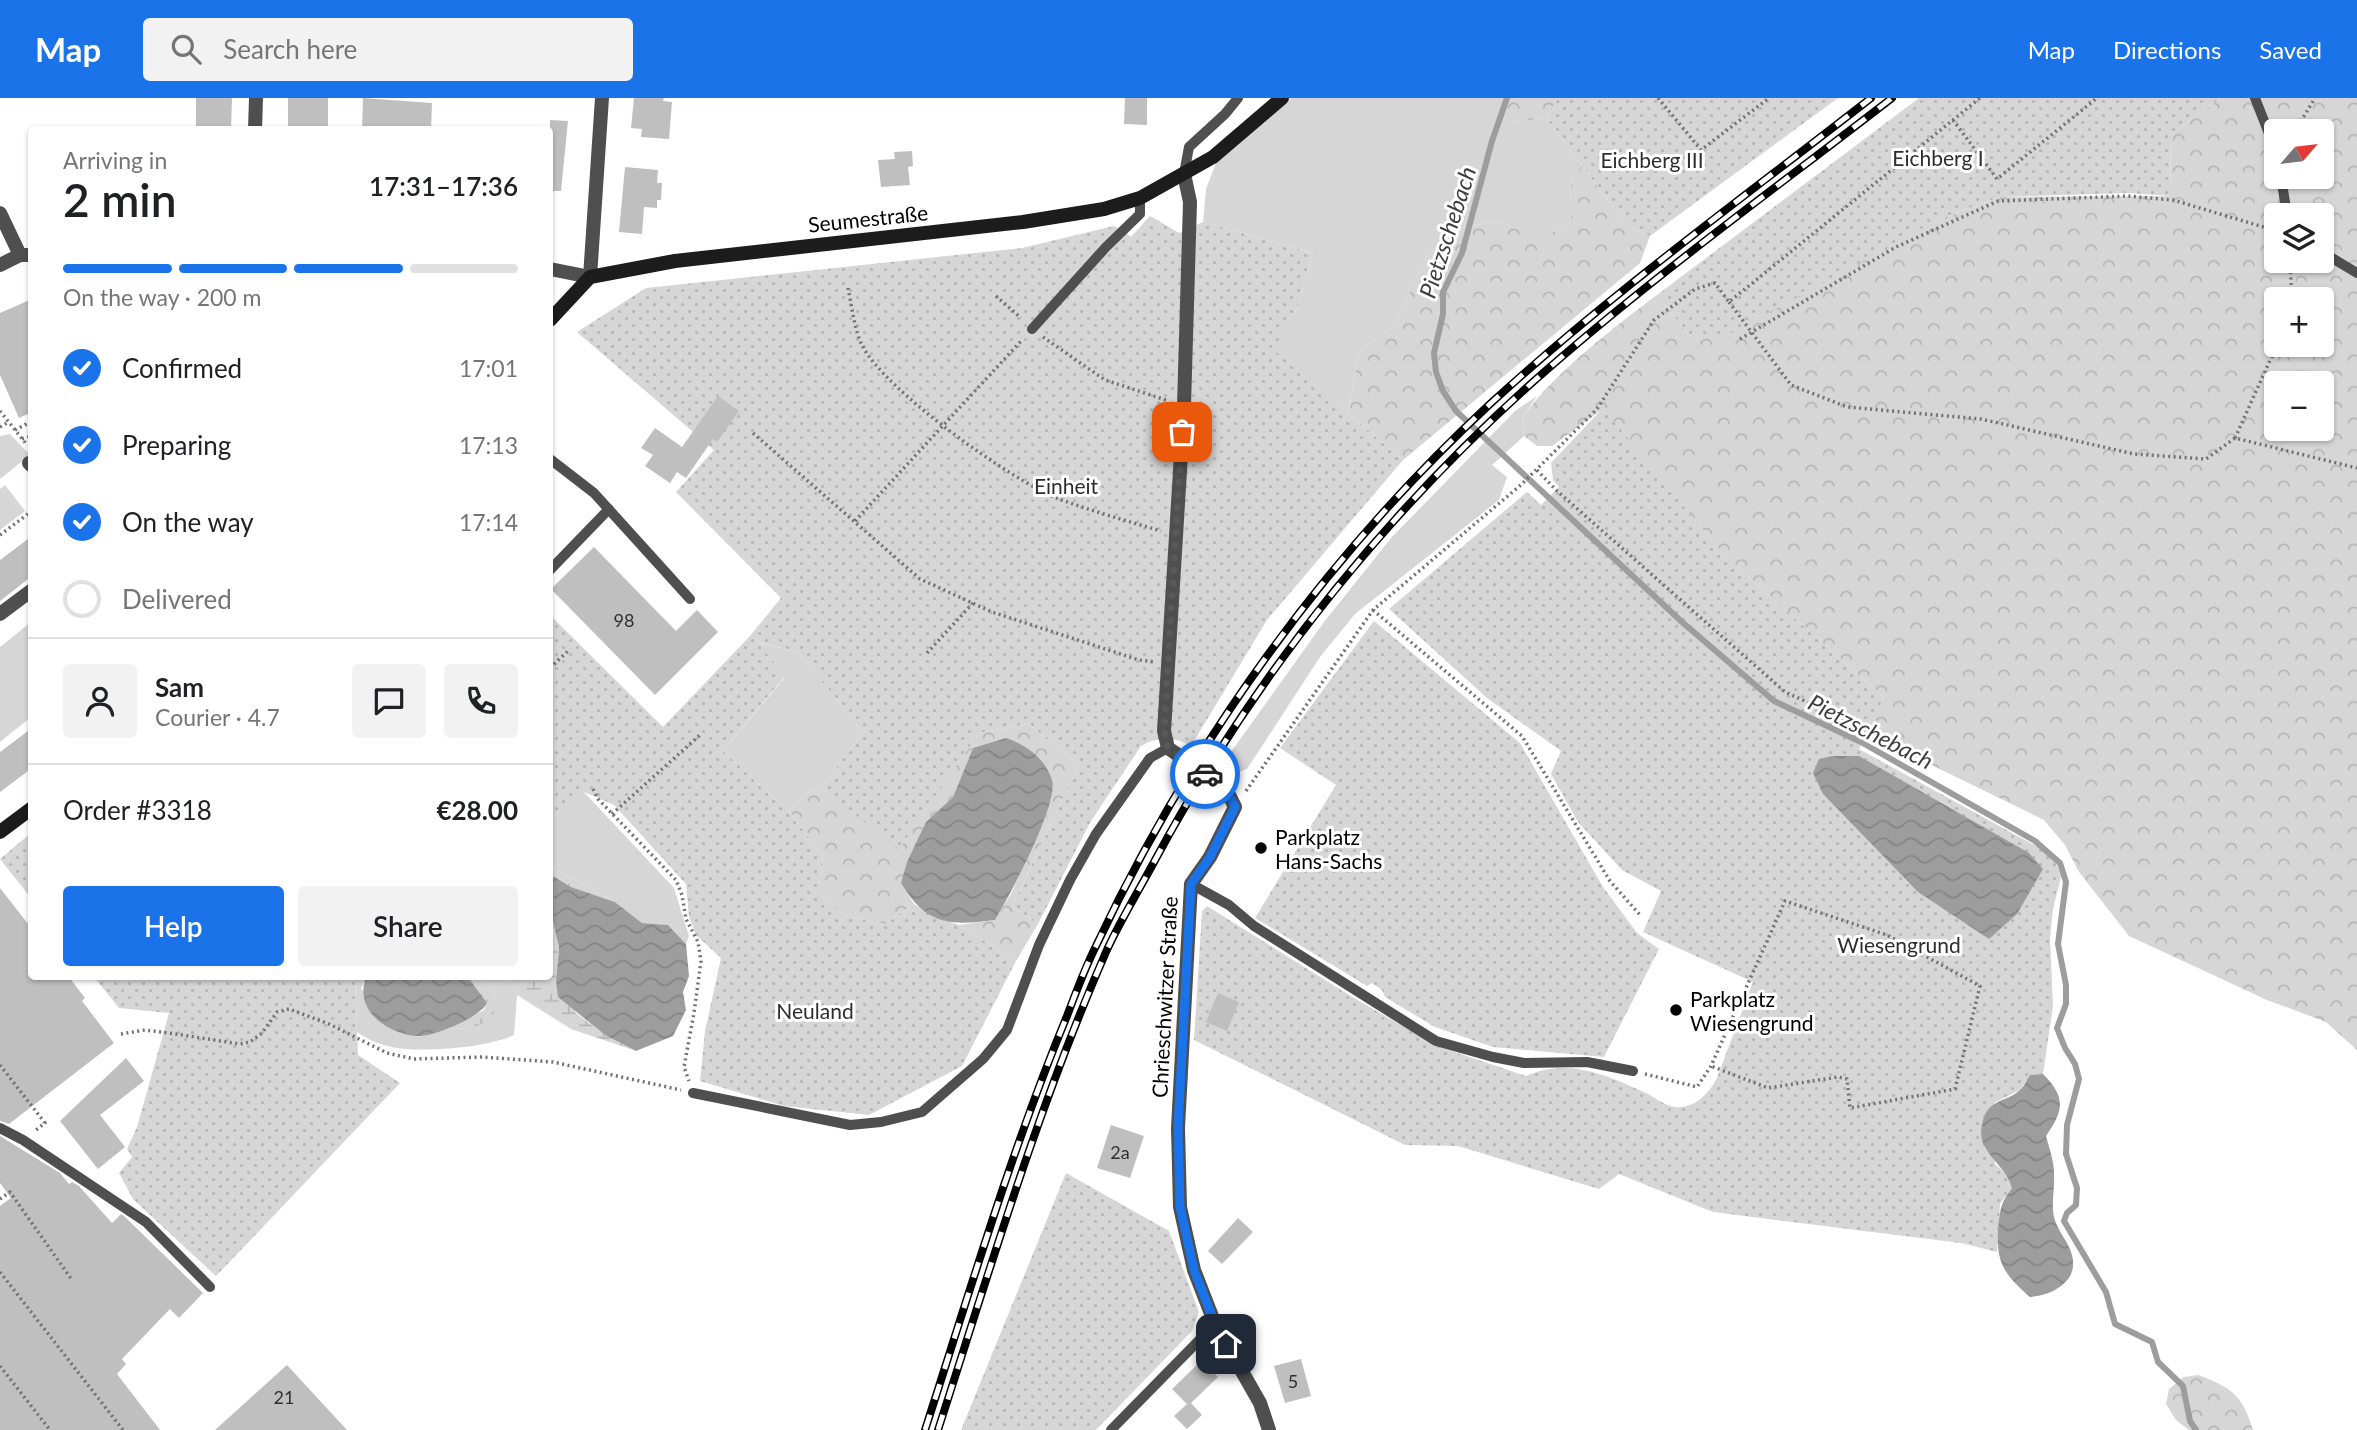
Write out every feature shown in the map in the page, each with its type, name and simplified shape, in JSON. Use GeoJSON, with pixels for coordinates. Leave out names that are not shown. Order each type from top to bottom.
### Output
{"type":"FeatureCollection","features":[{"type":"Feature","properties":{"kind":"street"},"geometry":{"type":"LineString","coordinates":[[255,126],[256,98]]}},
{"type":"Feature","properties":{"kind":"street"},"geometry":{"type":"LineString","coordinates":[[553,317],[590,276],[602,98]]}},
{"type":"Feature","properties":{"kind":"street","name":"Seumestraße"},"geometry":{"type":"LineString","coordinates":[[553,270],[590,276],[675,261],[1023,222],[1104,209],[1140,198],[1213,157],[1282,98]]}},
{"type":"Feature","properties":{"kind":"street"},"geometry":{"type":"LineString","coordinates":[[1184,174],[1191,202],[1184,406],[1164,731],[1168,748],[1225,787],[1235,807]]}},
{"type":"Feature","properties":{"kind":"street"},"geometry":{"type":"LineString","coordinates":[[0,213],[26,255],[0,265]]}},
{"type":"Feature","properties":{"kind":"street"},"geometry":{"type":"LineString","coordinates":[[0,614],[28,593]]}},
{"type":"Feature","properties":{"kind":"street","name":"Chrieschwitzer Straße"},"geometry":{"type":"LineString","coordinates":[[1235,807],[1210,857],[1191,884],[1178,1128],[1180,1207],[1194,1270],[1215,1324],[1260,1404],[1269,1430]]}},
{"type":"Feature","properties":{"kind":"street"},"geometry":{"type":"LineString","coordinates":[[0,832],[28,811]]}},
{"type":"Feature","properties":{"kind":"lane"},"geometry":{"type":"LineString","coordinates":[[1184,174],[1189,147],[1225,114],[1238,98]]}},
{"type":"Feature","properties":{"kind":"lane"},"geometry":{"type":"LineString","coordinates":[[2255,98],[2264,121]]}},
{"type":"Feature","properties":{"kind":"lane"},"geometry":{"type":"LineString","coordinates":[[1032,329],[1106,247],[1140,214],[1140,198]]}},
{"type":"Feature","properties":{"kind":"lane"},"geometry":{"type":"LineString","coordinates":[[2334,259],[2357,273]]}},
{"type":"Feature","properties":{"kind":"lane"},"geometry":{"type":"LineString","coordinates":[[553,461],[594,493],[690,599]]}},
{"type":"Feature","properties":{"kind":"lane"},"geometry":{"type":"LineString","coordinates":[[553,567],[608,509]]}},
{"type":"Feature","properties":{"kind":"lane"},"geometry":{"type":"LineString","coordinates":[[694,1093],[850,1125],[881,1122],[922,1112],[983,1059],[1007,1030],[1039,945],[1070,880],[1096,834],[1150,758],[1168,748]]}},
{"type":"Feature","properties":{"kind":"lane"},"geometry":{"type":"LineString","coordinates":[[1191,884],[1229,905],[1254,926],[1436,1041],[1524,1063],[1587,1062],[1633,1071]]}},
{"type":"Feature","properties":{"kind":"lane"},"geometry":{"type":"LineString","coordinates":[[0,1128],[23,1140],[146,1222],[210,1287]]}},
{"type":"Feature","properties":{"kind":"lane"},"geometry":{"type":"LineString","coordinates":[[1111,1430],[1215,1324]]}},
{"type":"Feature","properties":{"kind":"path"},"geometry":{"type":"LineString","coordinates":[[1658,98],[1701,150],[1769,98]]}},
{"type":"Feature","properties":{"kind":"path"},"geometry":{"type":"LineString","coordinates":[[1729,302],[1980,98]]}},
{"type":"Feature","properties":{"kind":"path"},"geometry":{"type":"LineString","coordinates":[[1953,120],[1997,179],[2097,98]]}},
{"type":"Feature","properties":{"kind":"path"},"geometry":{"type":"LineString","coordinates":[[2302,119],[2315,98]]}},
{"type":"Feature","properties":{"kind":"path"},"geometry":{"type":"LineString","coordinates":[[1740,339],[1896,247],[1998,201],[2129,196],[2173,200],[2264,227]]}},
{"type":"Feature","properties":{"kind":"path"},"geometry":{"type":"LineString","coordinates":[[1235,807],[1373,610],[1537,470],[1597,409],[1654,320],[1695,289],[1715,283],[1791,386],[1847,407],[1981,419],[2134,454],[2206,459],[2235,438],[2272,357]]}},
{"type":"Feature","properties":{"kind":"path"},"geometry":{"type":"LineString","coordinates":[[848,288],[862,345],[892,385],[943,425],[1006,470],[1056,498],[1176,536]]}},
{"type":"Feature","properties":{"kind":"path"},"geometry":{"type":"LineString","coordinates":[[996,296],[1032,329],[1105,380],[1184,406]]}},
{"type":"Feature","properties":{"kind":"path"},"geometry":{"type":"LineString","coordinates":[[855,521],[1032,329]]}},
{"type":"Feature","properties":{"kind":"path"},"geometry":{"type":"LineString","coordinates":[[0,411],[22,439],[28,453]]}},
{"type":"Feature","properties":{"kind":"path"},"geometry":{"type":"LineString","coordinates":[[0,427],[9,422]]}},
{"type":"Feature","properties":{"kind":"path"},"geometry":{"type":"LineString","coordinates":[[15,430],[28,423]]}},
{"type":"Feature","properties":{"kind":"path"},"geometry":{"type":"LineString","coordinates":[[753,433],[920,579],[992,612],[1139,660],[1168,664]]}},
{"type":"Feature","properties":{"kind":"path"},"geometry":{"type":"LineString","coordinates":[[22,439],[28,437]]}},
{"type":"Feature","properties":{"kind":"path"},"geometry":{"type":"LineString","coordinates":[[2235,438],[2357,468]]}},
{"type":"Feature","properties":{"kind":"path"},"geometry":{"type":"LineString","coordinates":[[1537,470],[1556,490],[1785,691],[1864,728]]}},
{"type":"Feature","properties":{"kind":"path"},"geometry":{"type":"LineString","coordinates":[[0,535],[28,514]]}},
{"type":"Feature","properties":{"kind":"path"},"geometry":{"type":"LineString","coordinates":[[927,653],[973,603]]}},
{"type":"Feature","properties":{"kind":"path"},"geometry":{"type":"LineString","coordinates":[[1373,610],[1522,736],[1611,881],[1640,915]]}},
{"type":"Feature","properties":{"kind":"path"},"geometry":{"type":"LineString","coordinates":[[553,665],[570,649]]}},
{"type":"Feature","properties":{"kind":"path"},"geometry":{"type":"LineString","coordinates":[[612,814],[700,734]]}},
{"type":"Feature","properties":{"kind":"path"},"geometry":{"type":"LineString","coordinates":[[593,789],[598,799],[676,880],[686,919],[698,942],[701,961],[684,1067],[694,1093]]}},
{"type":"Feature","properties":{"kind":"path"},"geometry":{"type":"LineString","coordinates":[[1633,1071],[1697,1087],[1711,1066],[1786,901],[1887,935],[1980,986],[1955,1089],[1850,1108],[1847,1079],[1838,1077],[1768,1088],[1711,1066]]}},
{"type":"Feature","properties":{"kind":"path"},"geometry":{"type":"LineString","coordinates":[[121,1034],[145,1030],[169,1032],[240,1044],[250,1042],[262,1033],[277,1013],[289,1009],[329,1024],[387,1053],[414,1059],[482,1057],[553,1062],[694,1093]]}},
{"type":"Feature","properties":{"kind":"path"},"geometry":{"type":"LineString","coordinates":[[0,1065],[46,1123],[23,1140]]}},
{"type":"Feature","properties":{"kind":"path"},"geometry":{"type":"LineString","coordinates":[[0,1199],[10,1192],[72,1280]]}},
{"type":"Feature","properties":{"kind":"path"},"geometry":{"type":"LineString","coordinates":[[0,1272],[123,1430]]}},
{"type":"Feature","properties":{"kind":"path"},"geometry":{"type":"LineString","coordinates":[[0,1366],[50,1430]]}},
{"type":"Feature","properties":{"kind":"green space"},"geometry":{"type":"Polygon","coordinates":[[[1291,98],[1494,98],[1493,103],[1512,122],[1546,118],[1582,166],[1570,187],[1570,222],[1550,234],[1529,234],[1497,221],[1450,230],[1424,260],[1395,325],[1359,352],[1348,413],[1272,349],[1297,309],[1313,253],[1203,222],[1206,189],[1216,163],[1291,98]]]}},
{"type":"Feature","properties":{"kind":"green space"},"geometry":{"type":"Polygon","coordinates":[[[1494,98],[1558,98],[1546,118],[1513,122],[1497,114],[1494,98]]]}},
{"type":"Feature","properties":{"kind":"green space","name":"Eichberg III"},"geometry":{"type":"Polygon","coordinates":[[[1558,98],[1838,98],[1650,236],[1628,227],[1546,118],[1558,98]]]}},
{"type":"Feature","properties":{"kind":"green space","name":"Eichberg I"},"geometry":{"type":"Polygon","coordinates":[[[1919,98],[2221,98],[2170,135],[2171,196],[2128,193],[1999,197],[1940,219],[1728,335],[1692,338],[1657,295],[1919,98]]]}},
{"type":"Feature","properties":{"kind":"green space"},"geometry":{"type":"Polygon","coordinates":[[[2221,98],[2357,98],[2357,1050],[2326,1022],[2267,1000],[2129,936],[2079,872],[2065,845],[2044,820],[1866,733],[1884,698],[1723,554],[1603,409],[1552,446],[1537,446],[1524,436],[1522,418],[1550,385],[1603,337],[1657,295],[1692,338],[1940,219],[1999,197],[2171,196],[2170,135],[2221,98]]]}},
{"type":"Feature","properties":{"kind":"green space"},"geometry":{"type":"Polygon","coordinates":[[[1582,166],[1628,227],[1650,236],[1640,263],[1403,460],[1348,413],[1359,352],[1395,325],[1424,260],[1450,230],[1497,221],[1529,234],[1550,234],[1570,222],[1570,187],[1582,166]]]}},
{"type":"Feature","properties":{"kind":"green space","name":"Einheit"},"geometry":{"type":"Polygon","coordinates":[[[1150,216],[1179,233],[1203,222],[1313,253],[1297,309],[1273,349],[1403,460],[1267,620],[1191,746],[1166,739],[1141,746],[1091,821],[1038,924],[1012,907],[1079,764],[1028,724],[979,733],[899,849],[821,788],[863,732],[798,652],[757,642],[785,676],[723,751],[789,811],[823,857],[818,893],[844,916],[885,924],[914,904],[934,917],[959,925],[1016,961],[962,1066],[869,1115],[784,1106],[700,1081],[705,1031],[721,958],[696,935],[689,917],[686,884],[614,805],[582,791],[553,816],[553,618],[663,727],[749,637],[781,598],[676,492],[714,450],[577,332],[646,288],[1022,248],[1114,226],[1131,237],[1150,216]]]}},
{"type":"Feature","properties":{"kind":"green space"},"geometry":{"type":"Polygon","coordinates":[[[1537,396],[1522,418],[1524,436],[1492,465],[1507,477],[1499,500],[1355,614],[1320,657],[1247,769],[1236,773],[1221,766],[1324,622],[1391,538],[1515,411],[1537,396]]]}},
{"type":"Feature","properties":{"kind":"green space","name":"Wiesengrund"},"geometry":{"type":"Polygon","coordinates":[[[1603,408],[1723,554],[1884,698],[1859,749],[2045,851],[2056,863],[2061,877],[2053,909],[2050,938],[2053,1006],[2043,1074],[2030,1075],[2020,1090],[1994,1103],[1995,1164],[2009,1176],[2012,1188],[2000,1204],[1997,1252],[1961,1243],[1713,1212],[1619,1174],[1599,1189],[1458,1146],[1405,1145],[1194,1040],[1202,911],[1207,906],[1354,998],[1437,1046],[1526,1076],[1557,1068],[1587,1071],[1617,1080],[1675,1107],[1695,1103],[1714,1084],[1753,982],[1643,932],[1661,891],[1622,870],[1578,822],[1551,774],[1561,751],[1487,698],[1389,609],[1527,492],[1541,505],[1559,487],[1553,480],[1551,463],[1603,408]]]}},
{"type":"Feature","properties":{"kind":"green space"},"geometry":{"type":"Polygon","coordinates":[[[10,434],[28,453],[28,457],[0,479],[0,436],[10,434]]]}},
{"type":"Feature","properties":{"kind":"green space"},"geometry":{"type":"Polygon","coordinates":[[[5,485],[25,511],[0,530],[0,489],[5,485]]]}},
{"type":"Feature","properties":{"kind":"green space"},"geometry":{"type":"Polygon","coordinates":[[[1374,621],[1520,743],[1603,887],[1637,933],[1659,949],[1604,1057],[1493,1047],[1435,1027],[1385,997],[1382,990],[1372,983],[1367,986],[1255,918],[1336,785],[1280,748],[1374,621]]]}},
{"type":"Feature","properties":{"kind":"green space"},"geometry":{"type":"Polygon","coordinates":[[[28,624],[28,719],[0,742],[0,647],[28,624]]]}},
{"type":"Feature","properties":{"kind":"green space"},"geometry":{"type":"Polygon","coordinates":[[[756,642],[798,652],[863,732],[821,788],[808,791],[789,811],[723,751],[785,677],[756,642]]]}},
{"type":"Feature","properties":{"kind":"green space"},"geometry":{"type":"Polygon","coordinates":[[[1028,724],[1079,764],[1012,907],[1038,924],[1016,961],[959,925],[995,920],[1012,892],[1045,816],[973,748],[953,797],[926,822],[901,883],[914,904],[885,924],[844,916],[818,893],[823,857],[789,811],[808,791],[821,788],[899,848],[979,733],[1028,724]]]}},
{"type":"Feature","properties":{"kind":"green space"},"geometry":{"type":"Polygon","coordinates":[[[582,790],[674,888],[689,936],[686,944],[668,925],[642,923],[615,902],[553,868],[553,816],[582,790]]]}},
{"type":"Feature","properties":{"kind":"green space"},"geometry":{"type":"Polygon","coordinates":[[[28,836],[28,894],[0,859],[28,836]]]}},
{"type":"Feature","properties":{"kind":"green space"},"geometry":{"type":"Polygon","coordinates":[[[553,868],[615,902],[571,887],[553,875],[553,868]]]}},
{"type":"Feature","properties":{"kind":"green space"},"geometry":{"type":"Polygon","coordinates":[[[553,921],[559,948],[556,981],[576,1013],[605,1035],[636,1051],[571,1029],[517,995],[511,980],[553,980],[553,921]]]}},
{"type":"Feature","properties":{"kind":"green space"},"geometry":{"type":"Polygon","coordinates":[[[96,980],[355,980],[358,1055],[400,1083],[216,1276],[133,1199],[119,1173],[132,1157],[127,1149],[137,1127],[169,1013],[119,1008],[96,980]]]}},
{"type":"Feature","properties":{"kind":"green space"},"geometry":{"type":"Polygon","coordinates":[[[355,980],[365,980],[361,989],[418,1037],[448,1029],[467,1028],[498,1004],[486,980],[511,980],[517,995],[514,1035],[502,1040],[451,1048],[415,1049],[379,1044],[357,1032],[355,980]]]}},
{"type":"Feature","properties":{"kind":"green space"},"geometry":{"type":"Polygon","coordinates":[[[470,980],[486,980],[498,1004],[495,1012],[491,1018],[479,1025],[448,1029],[484,1010],[487,1003],[470,980]]]}},
{"type":"Feature","properties":{"kind":"green space"},"geometry":{"type":"Polygon","coordinates":[[[1066,1173],[1169,1231],[1199,1312],[1192,1331],[1096,1430],[961,1430],[1066,1173]]]}},
{"type":"Feature","properties":{"kind":"green space"},"geometry":{"type":"Polygon","coordinates":[[[2198,1375],[2219,1384],[2240,1400],[2253,1430],[2189,1430],[2176,1420],[2166,1404],[2169,1389],[2184,1377],[2198,1375]]]}},
{"type":"Feature","properties":{"kind":"water"},"geometry":{"type":"Polygon","coordinates":[[[1006,738],[1021,744],[1040,759],[1049,772],[1052,792],[1041,829],[995,920],[964,923],[940,920],[920,907],[901,883],[907,862],[926,822],[953,797],[973,748],[1006,738]]]}},
{"type":"Feature","properties":{"kind":"water"},"geometry":{"type":"Polygon","coordinates":[[[1859,756],[2029,853],[2043,869],[2017,914],[1989,939],[1918,892],[1823,794],[1813,773],[1819,759],[1859,756]]]}},
{"type":"Feature","properties":{"kind":"water"},"geometry":{"type":"Polygon","coordinates":[[[553,876],[571,887],[615,902],[642,923],[668,925],[686,944],[689,976],[683,992],[686,1010],[673,1036],[636,1051],[605,1035],[558,997],[556,981],[559,948],[553,921],[553,876]]]}},
{"type":"Feature","properties":{"kind":"water"},"geometry":{"type":"Polygon","coordinates":[[[365,980],[470,980],[487,1003],[483,1009],[466,1020],[433,1034],[416,1036],[393,1030],[375,1017],[368,1009],[363,989],[365,980]]]}},
{"type":"Feature","properties":{"kind":"water"},"geometry":{"type":"Polygon","coordinates":[[[2043,1074],[2059,1097],[2059,1111],[2046,1136],[2054,1168],[2054,1217],[2073,1262],[2069,1278],[2063,1284],[2048,1293],[2030,1297],[2008,1275],[2001,1260],[1998,1242],[2000,1212],[2012,1188],[2007,1176],[1985,1147],[1981,1130],[1984,1116],[1993,1105],[2015,1094],[2030,1075],[2043,1074]]]}},
{"type":"Feature","properties":{"kind":"building"},"geometry":{"type":"Polygon","coordinates":[[[196,98],[232,98],[231,126],[196,126],[196,98]]]}},
{"type":"Feature","properties":{"kind":"building"},"geometry":{"type":"Polygon","coordinates":[[[288,98],[328,98],[328,126],[288,126],[288,98]]]}},
{"type":"Feature","properties":{"kind":"building"},"geometry":{"type":"Polygon","coordinates":[[[363,98],[432,103],[431,126],[362,126],[363,98]]]}},
{"type":"Feature","properties":{"kind":"building"},"geometry":{"type":"Polygon","coordinates":[[[634,98],[664,98],[663,101],[672,102],[669,139],[641,137],[642,129],[631,128],[634,98]]]}},
{"type":"Feature","properties":{"kind":"building"},"geometry":{"type":"Polygon","coordinates":[[[1125,98],[1147,98],[1147,125],[1124,124],[1125,98]]]}},
{"type":"Feature","properties":{"kind":"building"},"geometry":{"type":"Polygon","coordinates":[[[550,120],[568,121],[561,191],[553,191],[553,126],[550,126],[550,120]]]}},
{"type":"Feature","properties":{"kind":"building"},"geometry":{"type":"Polygon","coordinates":[[[912,151],[913,166],[908,167],[910,185],[881,187],[878,160],[895,159],[894,152],[912,151]]]}},
{"type":"Feature","properties":{"kind":"building"},"geometry":{"type":"Polygon","coordinates":[[[625,167],[658,170],[657,183],[662,183],[661,200],[657,200],[657,208],[644,207],[642,234],[619,232],[625,167]]]}},
{"type":"Feature","properties":{"kind":"building"},"geometry":{"type":"Polygon","coordinates":[[[28,301],[28,414],[19,418],[0,375],[0,313],[28,301]]]}},
{"type":"Feature","properties":{"kind":"building"},"geometry":{"type":"Polygon","coordinates":[[[718,396],[739,411],[717,442],[713,439],[686,478],[677,472],[670,483],[645,466],[653,455],[641,448],[655,428],[682,447],[718,396]]]}},
{"type":"Feature","properties":{"kind":"building"},"geometry":{"type":"Polygon","coordinates":[[[28,539],[28,579],[0,601],[0,560],[28,539]]]}},
{"type":"Feature","properties":{"kind":"building"},"geometry":{"type":"Polygon","coordinates":[[[594,547],[676,631],[697,610],[718,632],[655,695],[553,591],[553,587],[594,547]]]}},
{"type":"Feature","properties":{"kind":"building"},"geometry":{"type":"Polygon","coordinates":[[[28,731],[28,771],[0,792],[0,752],[28,731]]]}},
{"type":"Feature","properties":{"kind":"building"},"geometry":{"type":"Polygon","coordinates":[[[0,888],[28,924],[28,980],[71,980],[85,998],[82,1001],[114,1043],[9,1124],[0,1121],[0,888]]]}},
{"type":"Feature","properties":{"kind":"building"},"geometry":{"type":"Polygon","coordinates":[[[1218,993],[1239,1002],[1227,1031],[1206,1022],[1218,993]]]}},
{"type":"Feature","properties":{"kind":"building"},"geometry":{"type":"Polygon","coordinates":[[[126,1058],[144,1081],[100,1115],[125,1147],[98,1169],[60,1121],[126,1058]]]}},
{"type":"Feature","properties":{"kind":"building"},"geometry":{"type":"Polygon","coordinates":[[[1111,1125],[1144,1136],[1130,1178],[1097,1168],[1111,1125]]]}},
{"type":"Feature","properties":{"kind":"building"},"geometry":{"type":"Polygon","coordinates":[[[0,1136],[60,1173],[69,1184],[72,1182],[79,1186],[112,1223],[121,1214],[124,1216],[203,1293],[179,1318],[170,1309],[122,1359],[126,1364],[117,1374],[160,1430],[0,1430],[0,1206],[11,1198],[0,1183],[0,1136]]]}},
{"type":"Feature","properties":{"kind":"building"},"geometry":{"type":"Polygon","coordinates":[[[1238,1218],[1253,1232],[1222,1264],[1208,1251],[1238,1218]]]}},
{"type":"Feature","properties":{"kind":"building"},"geometry":{"type":"Polygon","coordinates":[[[1301,1359],[1311,1396],[1285,1403],[1274,1366],[1301,1359]]]}},
{"type":"Feature","properties":{"kind":"building"},"geometry":{"type":"Polygon","coordinates":[[[1202,1360],[1218,1377],[1191,1403],[1202,1415],[1187,1429],[1174,1416],[1187,1404],[1172,1389],[1202,1360]]]}},
{"type":"Feature","properties":{"kind":"building"},"geometry":{"type":"Polygon","coordinates":[[[287,1365],[347,1430],[215,1430],[287,1365]]]}},
{"type":"Feature","properties":{"kind":"waterway","name":"Pietzschebach"},"geometry":{"type":"LineString","coordinates":[[1507,98],[1492,141],[1462,253],[1443,292],[1443,314],[1434,353],[1436,372],[1443,391],[1456,411],[1682,622],[1774,701],[1861,742],[2035,841],[2060,863],[2066,882],[2058,944],[2066,985],[2066,1004],[2057,1028],[2075,1064],[2079,1079],[2067,1125],[2066,1154],[2077,1188],[2076,1205],[2067,1213],[2064,1221],[2106,1292],[2115,1324],[2152,1342],[2158,1362],[2183,1386],[2190,1421],[2196,1430]]}},
{"type":"Feature","properties":{"kind":"railway"},"geometry":{"type":"LineString","coordinates":[[925,1430],[1009,1170],[1088,963],[1134,870],[1175,797],[1219,725],[1267,656],[1318,589],[1372,525],[1490,404],[1630,285],[1871,98]]}},
{"type":"Feature","properties":{"kind":"railway"},"geometry":{"type":"LineString","coordinates":[[938,1430],[1058,1069],[1106,952],[1192,795],[1277,666],[1323,605],[1423,489],[1534,381],[1666,272],[1892,98]]}},
{"type":"Feature","properties":{"kind":"way so far"},"geometry":{"type":"LineString","coordinates":[[1182,432],[1164,731],[1168,748],[1205,774]]}},
{"type":"Feature","properties":{"kind":"place","name":"Parkplatz Hans-Sachs"},"geometry":{"type":"Point","coordinates":[1261,848]}},
{"type":"Feature","properties":{"kind":"place","name":"Parkplatz Wiesengrund"},"geometry":{"type":"Point","coordinates":[1676,1010]}},
{"type":"Feature","properties":{"kind":"route"},"geometry":{"type":"LineString","coordinates":[[1205,774],[1225,787],[1235,807],[1210,857],[1191,884],[1178,1128],[1180,1207],[1194,1270],[1215,1324],[1226,1344]]}},
{"type":"Feature","properties":{"kind":"park label","name":"Neuland"},"geometry":{"type":"Point","coordinates":[815,1010]}}]}
